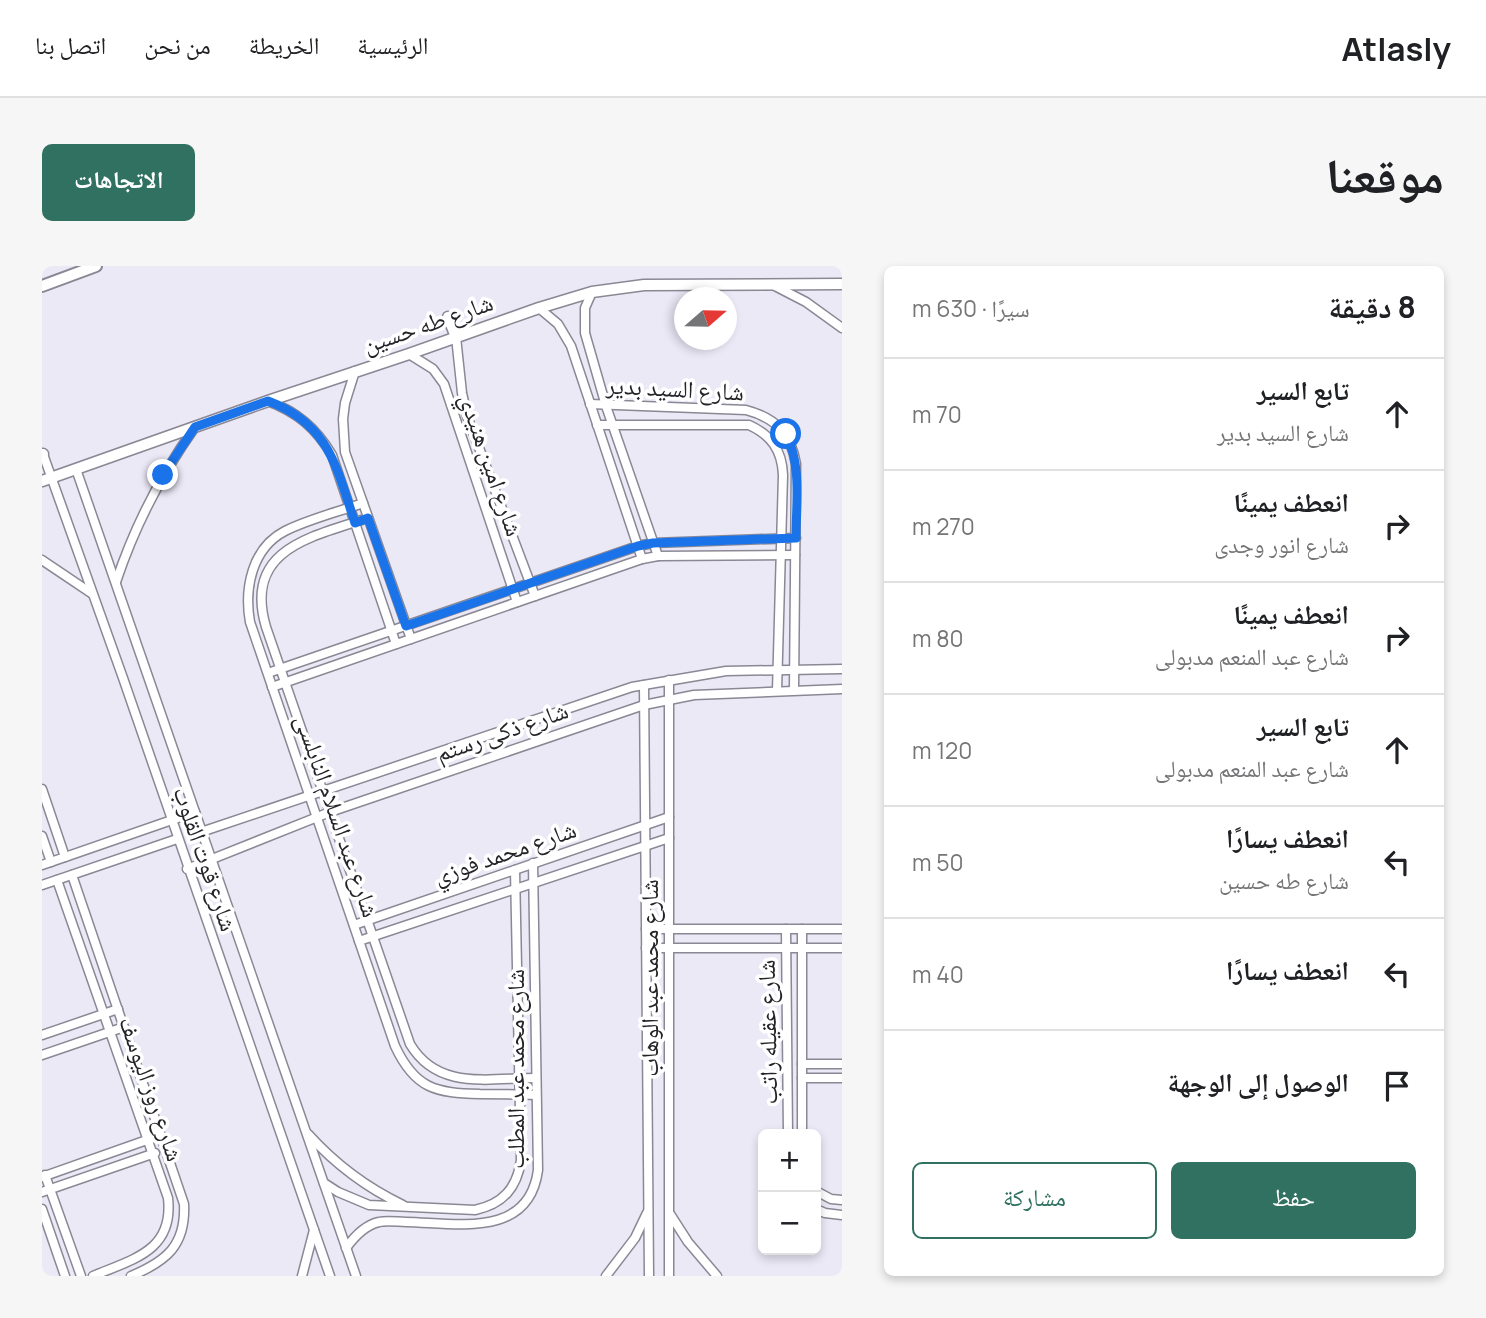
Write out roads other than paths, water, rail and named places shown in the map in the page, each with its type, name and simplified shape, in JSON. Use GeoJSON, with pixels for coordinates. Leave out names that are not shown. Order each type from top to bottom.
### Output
{"type":"FeatureCollection","features":[{"type":"Feature","properties":{"kind":"main road"},"geometry":{"type":"LineString","coordinates":[[42,286],[96,266]]}},
{"type":"Feature","properties":{"kind":"street"},"geometry":{"type":"LineString","coordinates":[[772,284],[806,302],[842,328]]}},
{"type":"Feature","properties":{"kind":"street","name":"شارع طه حسين"},"geometry":{"type":"LineString","coordinates":[[46,479],[538,307],[592,292],[644,285],[842,284]]}},
{"type":"Feature","properties":{"kind":"street"},"geometry":{"type":"LineString","coordinates":[[592,292],[585,307],[583,325],[606,405],[658,556]]}},
{"type":"Feature","properties":{"kind":"street"},"geometry":{"type":"LineString","coordinates":[[538,307],[552,318],[567,338],[642,559]]}},
{"type":"Feature","properties":{"kind":"street"},"geometry":{"type":"LineString","coordinates":[[449,317],[456,337]]}},
{"type":"Feature","properties":{"kind":"street","name":"شارع امين هنيدي"},"geometry":{"type":"LineString","coordinates":[[456,337],[467,416],[535,596]]}},
{"type":"Feature","properties":{"kind":"street","name":"شارع امين هنيدي"},"geometry":{"type":"LineString","coordinates":[[409,354],[433,369],[444,384],[517,602]]}},
{"type":"Feature","properties":{"kind":"street"},"geometry":{"type":"LineString","coordinates":[[355,371],[345,403],[345,452],[411,639]]}},
{"type":"Feature","properties":{"kind":"street"},"geometry":{"type":"LineString","coordinates":[[268,401],[299,415],[323,440],[332,455],[396,644]]}},
{"type":"Feature","properties":{"kind":"street","name":"شارع السيد بدير"},"geometry":{"type":"LineString","coordinates":[[590,404],[746,410],[762,414],[776,422],[790,441],[796,464],[794,691]]}},
{"type":"Feature","properties":{"kind":"street","name":"شارع السيد بدير"},"geometry":{"type":"LineString","coordinates":[[597,425],[749,425],[761,430],[771,439],[782,462],[777,691]]}},
{"type":"Feature","properties":{"kind":"street"},"geometry":{"type":"LineString","coordinates":[[116,582],[149,501],[195,427]]}},
{"type":"Feature","properties":{"kind":"street","name":"شارع قوت القلوب"},"geometry":{"type":"LineString","coordinates":[[42,454],[46,479],[92,594],[330,1276]]}},
{"type":"Feature","properties":{"kind":"street","name":"شارع قوت القلوب"},"geometry":{"type":"LineString","coordinates":[[76,469],[356,1276]]}},
{"type":"Feature","properties":{"kind":"street","name":"شارع عبد السلام النابلسى"},"geometry":{"type":"LineString","coordinates":[[363,503],[285,531],[273,540],[256,563],[247,590],[250,622],[404,1065],[413,1076],[438,1090],[452,1093],[537,1095]]}},
{"type":"Feature","properties":{"kind":"street","name":"شارع عبد السلام النابلسى"},"geometry":{"type":"LineString","coordinates":[[368,518],[299,541],[284,550],[265,577],[261,611],[410,1044],[426,1065],[449,1077],[536,1078]]}},
{"type":"Feature","properties":{"kind":"street"},"geometry":{"type":"LineString","coordinates":[[268,673],[638,546],[653,543],[796,538]]}},
{"type":"Feature","properties":{"kind":"street"},"geometry":{"type":"LineString","coordinates":[[272,687],[642,559],[658,556],[796,555]]}},
{"type":"Feature","properties":{"kind":"street"},"geometry":{"type":"LineString","coordinates":[[42,559],[92,594]]}},
{"type":"Feature","properties":{"kind":"street","name":"شارع ذكى رستم"},"geometry":{"type":"LineString","coordinates":[[201,832],[644,685],[726,671],[842,669]]}},
{"type":"Feature","properties":{"kind":"street","name":"شارع محمد عبد الوهاب"},"geometry":{"type":"LineString","coordinates":[[669,680],[669,1276]]}},
{"type":"Feature","properties":{"kind":"street","name":"شارع محمد عبد الوهاب"},"geometry":{"type":"LineString","coordinates":[[644,685],[649,1276]]}},
{"type":"Feature","properties":{"kind":"street","name":"شارع ذكى رستم"},"geometry":{"type":"LineString","coordinates":[[187,869],[330,812],[644,705],[719,693],[842,689]]}},
{"type":"Feature","properties":{"kind":"street"},"geometry":{"type":"LineString","coordinates":[[42,789],[65,857]]}},
{"type":"Feature","properties":{"kind":"street"},"geometry":{"type":"LineString","coordinates":[[42,836],[45,864],[195,812]]}},
{"type":"Feature","properties":{"kind":"street","name":"شارع محمد فوزي"},"geometry":{"type":"LineString","coordinates":[[354,925],[669,817]]}},
{"type":"Feature","properties":{"kind":"street","name":"شارع محمد فوزي"},"geometry":{"type":"LineString","coordinates":[[359,941],[669,838]]}},
{"type":"Feature","properties":{"kind":"street"},"geometry":{"type":"LineString","coordinates":[[50,882],[177,839]]}},
{"type":"Feature","properties":{"kind":"street","name":"شارع محمد عبد المطلب"},"geometry":{"type":"LineString","coordinates":[[346,1248],[361,1231],[381,1221],[482,1224],[499,1221],[516,1212],[528,1199],[536,1182],[533,863]]}},
{"type":"Feature","properties":{"kind":"street","name":"شارع روز اليوسف"},"geometry":{"type":"LineString","coordinates":[[45,864],[105,1014],[168,1198],[168,1221],[164,1232],[150,1251],[93,1276]]}},
{"type":"Feature","properties":{"kind":"street","name":"شارع محمد عبد المطلب"},"geometry":{"type":"LineString","coordinates":[[323,1183],[369,1205],[475,1210],[490,1207],[503,1199],[513,1188],[521,1160],[515,870]]}},
{"type":"Feature","properties":{"kind":"street","name":"شارع روز اليوسف"},"geometry":{"type":"LineString","coordinates":[[72,875],[184,1204],[182,1231],[169,1255],[131,1276]]}},
{"type":"Feature","properties":{"kind":"street"},"geometry":{"type":"LineString","coordinates":[[646,929],[842,929]]}},
{"type":"Feature","properties":{"kind":"street","name":"شارع عقيله راتب"},"geometry":{"type":"LineString","coordinates":[[786,929],[788,1129]]}},
{"type":"Feature","properties":{"kind":"street","name":"شارع عقيله راتب"},"geometry":{"type":"LineString","coordinates":[[802,929],[802,1129]]}},
{"type":"Feature","properties":{"kind":"street"},"geometry":{"type":"LineString","coordinates":[[646,948],[842,948]]}},
{"type":"Feature","properties":{"kind":"street"},"geometry":{"type":"LineString","coordinates":[[42,1035],[118,1009]]}},
{"type":"Feature","properties":{"kind":"street"},"geometry":{"type":"LineString","coordinates":[[42,1055],[124,1027]]}},
{"type":"Feature","properties":{"kind":"street"},"geometry":{"type":"LineString","coordinates":[[802,1064],[842,1064]]}},
{"type":"Feature","properties":{"kind":"street"},"geometry":{"type":"LineString","coordinates":[[802,1079],[842,1078]]}},
{"type":"Feature","properties":{"kind":"street"},"geometry":{"type":"LineString","coordinates":[[306,1130],[350,1175],[377,1193],[406,1206]]}},
{"type":"Feature","properties":{"kind":"street"},"geometry":{"type":"LineString","coordinates":[[81,1276],[46,1191],[44,1176],[161,1135]]}},
{"type":"Feature","properties":{"kind":"street"},"geometry":{"type":"LineString","coordinates":[[46,1191],[166,1149]]}},
{"type":"Feature","properties":{"kind":"street"},"geometry":{"type":"LineString","coordinates":[[818,1192],[831,1199],[842,1200]]}},
{"type":"Feature","properties":{"kind":"street"},"geometry":{"type":"LineString","coordinates":[[42,1209],[65,1276]]}},
{"type":"Feature","properties":{"kind":"street"},"geometry":{"type":"LineString","coordinates":[[606,1276],[635,1238],[648,1211]]}},
{"type":"Feature","properties":{"kind":"street"},"geometry":{"type":"LineString","coordinates":[[821,1211],[842,1215]]}},
{"type":"Feature","properties":{"kind":"street"},"geometry":{"type":"LineString","coordinates":[[669,1212],[688,1242],[716,1276]]}},
{"type":"Feature","properties":{"kind":"street"},"geometry":{"type":"LineString","coordinates":[[302,1276],[314,1230]]}}]}
